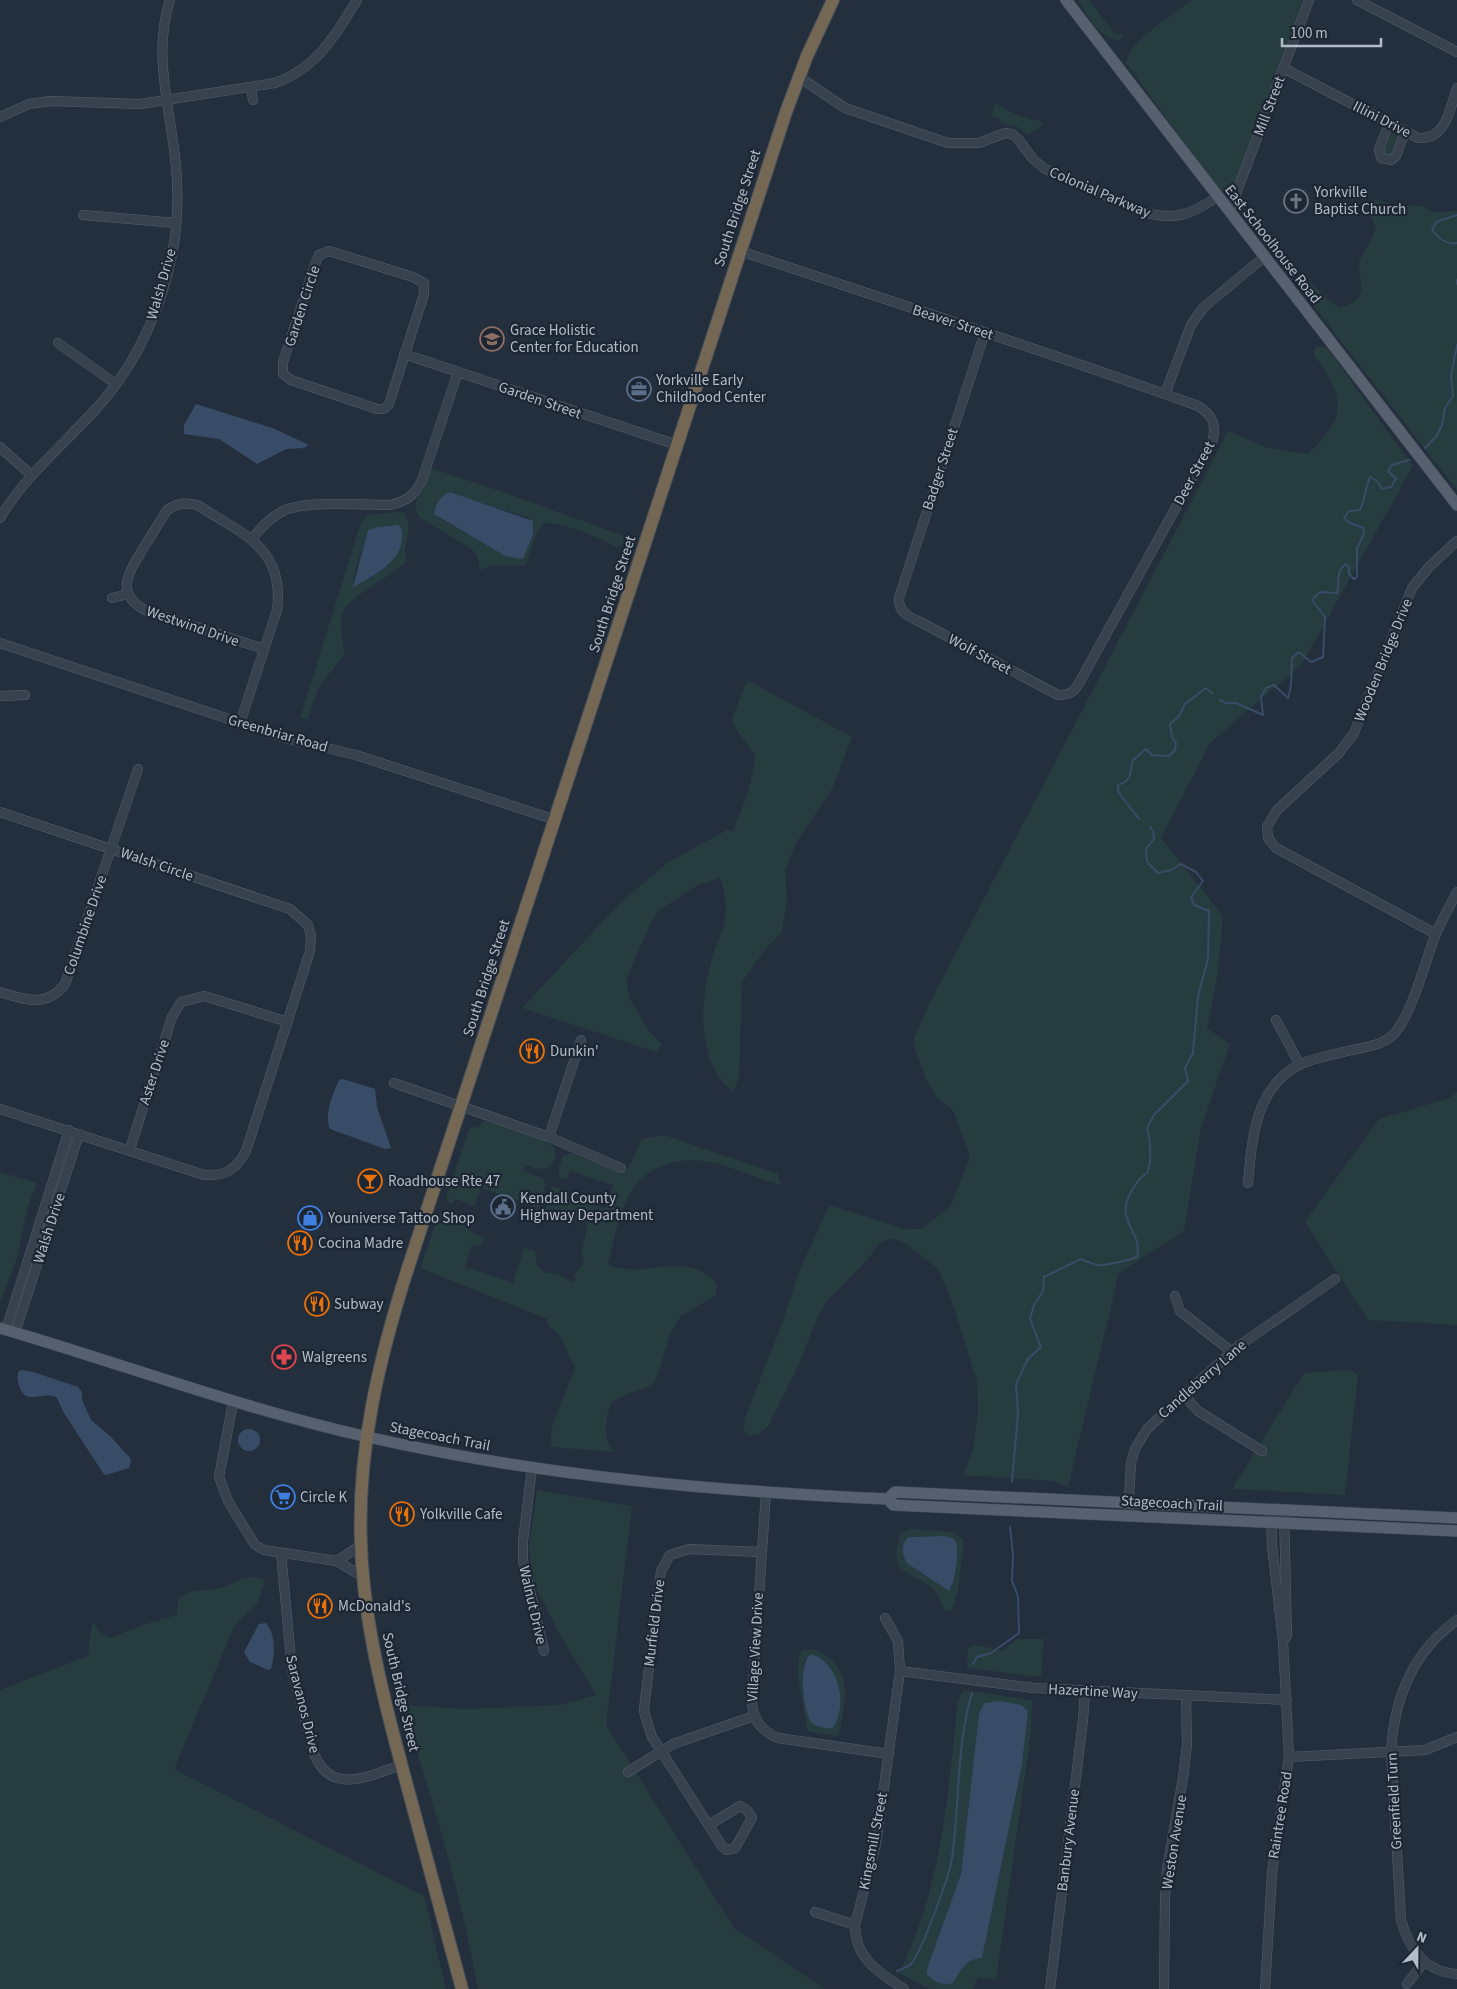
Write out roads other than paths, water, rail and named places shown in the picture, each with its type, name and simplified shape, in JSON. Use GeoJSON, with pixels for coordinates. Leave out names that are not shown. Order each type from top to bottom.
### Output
{"type":"FeatureCollection","features":[{"type":"Feature","properties":{"kind":"highway","name":"South Bridge Street"},"geometry":{"type":"LineString","coordinates":[[462,1989],[402,1765],[372,1641],[363,1577],[361,1545],[361,1487],[366,1437],[388,1335],[462,1106],[740,251],[799,77],[833,0]]}},
{"type":"Feature","properties":{"kind":"main road","name":"East Schoolhouse Road"},"geometry":{"type":"LineString","coordinates":[[1066,0],[1457,505]]}},
{"type":"Feature","properties":{"kind":"main road","name":"Stagecoach Trail"},"geometry":{"type":"LineString","coordinates":[[7,1330],[233,1402],[366,1437],[532,1468],[616,1480],[766,1492],[888,1499],[893,1505],[1457,1531]]}},
{"type":"Feature","properties":{"kind":"main road","name":"Stagecoach Trail"},"geometry":{"type":"LineString","coordinates":[[888,1499],[895,1492],[1457,1518]]}},
{"type":"Feature","properties":{"kind":"street"},"geometry":{"type":"LineString","coordinates":[[0,117],[29,104],[50,101],[130,104],[251,88],[290,78],[314,62],[332,41],[357,0]]}},
{"type":"Feature","properties":{"kind":"street","name":"Mill Street"},"geometry":{"type":"LineString","coordinates":[[1229,212],[1309,0]]}},
{"type":"Feature","properties":{"kind":"street"},"geometry":{"type":"LineString","coordinates":[[1357,0],[1457,52]]}},
{"type":"Feature","properties":{"kind":"street","name":"Walsh Drive"},"geometry":{"type":"LineString","coordinates":[[0,518],[31,475],[96,409],[116,384],[137,350],[156,309],[169,268],[176,223],[176,159],[167,100],[162,44],[168,1]]}},
{"type":"Feature","properties":{"kind":"street","name":"Illini Drive"},"geometry":{"type":"LineString","coordinates":[[1283,68],[1405,132],[1424,138],[1439,132],[1457,88]]}},
{"type":"Feature","properties":{"kind":"street","name":"Colonial Parkway"},"geometry":{"type":"LineString","coordinates":[[799,77],[845,108],[948,143],[979,142],[1005,134],[1012,134],[1018,138],[1033,159],[1046,169],[1143,212],[1159,217],[1192,213],[1217,197]]}},
{"type":"Feature","properties":{"kind":"street"},"geometry":{"type":"LineString","coordinates":[[251,88],[253,100]]}},
{"type":"Feature","properties":{"kind":"street"},"geometry":{"type":"LineString","coordinates":[[1389,124],[1379,149],[1381,158],[1391,160],[1396,156],[1405,132]]}},
{"type":"Feature","properties":{"kind":"street"},"geometry":{"type":"LineString","coordinates":[[83,215],[176,223]]}},
{"type":"Feature","properties":{"kind":"street","name":"Garden Circle"},"geometry":{"type":"LineString","coordinates":[[330,251],[336,252],[420,279],[424,283],[425,292],[404,354],[389,404],[384,409],[377,409],[291,380],[283,374],[283,362],[319,255],[330,251]]}},
{"type":"Feature","properties":{"kind":"street","name":"Beaver Street"},"geometry":{"type":"LineString","coordinates":[[740,251],[1165,394]]}},
{"type":"Feature","properties":{"kind":"street"},"geometry":{"type":"LineString","coordinates":[[1165,394],[1191,325],[1203,308],[1264,257]]}},
{"type":"Feature","properties":{"kind":"street","name":"Badger Street"},"geometry":{"type":"LineString","coordinates":[[898,606],[985,332]]}},
{"type":"Feature","properties":{"kind":"street"},"geometry":{"type":"LineString","coordinates":[[58,343],[116,384]]}},
{"type":"Feature","properties":{"kind":"street","name":"Garden Street"},"geometry":{"type":"LineString","coordinates":[[404,354],[677,445]]}},
{"type":"Feature","properties":{"kind":"street"},"geometry":{"type":"LineString","coordinates":[[252,539],[269,519],[284,510],[300,506],[390,505],[404,502],[415,494],[422,480],[458,372]]}},
{"type":"Feature","properties":{"kind":"street","name":"Deer Street"},"geometry":{"type":"LineString","coordinates":[[1065,695],[1073,692],[1078,685],[1212,442],[1215,432],[1214,421],[1208,412],[1165,394]]}},
{"type":"Feature","properties":{"kind":"street"},"geometry":{"type":"LineString","coordinates":[[0,447],[31,475]]}},
{"type":"Feature","properties":{"kind":"street"},"geometry":{"type":"LineString","coordinates":[[112,598],[128,594],[126,582],[130,569],[167,510],[179,500],[197,505],[252,539],[268,557],[279,584],[277,610],[240,723]]}},
{"type":"Feature","properties":{"kind":"street","name":"Wooden Bridge Drive"},"geometry":{"type":"LineString","coordinates":[[1436,934],[1276,848],[1268,838],[1267,828],[1277,810],[1339,753],[1354,733],[1412,588],[1429,567],[1457,541]]}},
{"type":"Feature","properties":{"kind":"street","name":"Westwind Drive"},"geometry":{"type":"LineString","coordinates":[[128,594],[134,603],[147,611],[264,650]]}},
{"type":"Feature","properties":{"kind":"street","name":"Wolf Street"},"geometry":{"type":"LineString","coordinates":[[898,606],[902,613],[1058,695],[1065,695]]}},
{"type":"Feature","properties":{"kind":"street","name":"Greenbriar Road"},"geometry":{"type":"LineString","coordinates":[[0,643],[289,739],[356,755],[556,820]]}},
{"type":"Feature","properties":{"kind":"street"},"geometry":{"type":"LineString","coordinates":[[0,696],[25,695]]}},
{"type":"Feature","properties":{"kind":"street","name":"Columbine Drive"},"geometry":{"type":"LineString","coordinates":[[0,992],[31,1001],[38,1001],[53,1000],[60,990],[69,975],[138,769]]}},
{"type":"Feature","properties":{"kind":"street","name":"Walsh Circle"},"geometry":{"type":"LineString","coordinates":[[0,812],[290,909],[311,923],[310,951],[288,1022],[246,1151],[231,1175],[204,1175],[79,1134]]}},
{"type":"Feature","properties":{"kind":"street"},"geometry":{"type":"LineString","coordinates":[[1248,1183],[1256,1116],[1269,1094],[1282,1078],[1300,1065],[1313,1059],[1378,1044],[1394,1034],[1408,1010],[1436,934],[1457,892]]}},
{"type":"Feature","properties":{"kind":"street","name":"Aster Drive"},"geometry":{"type":"LineString","coordinates":[[130,1150],[172,1017],[186,996],[204,996],[288,1022]]}},
{"type":"Feature","properties":{"kind":"street"},"geometry":{"type":"LineString","coordinates":[[1276,1020],[1300,1065]]}},
{"type":"Feature","properties":{"kind":"street"},"geometry":{"type":"LineString","coordinates":[[549,1137],[581,1040]]}},
{"type":"Feature","properties":{"kind":"street"},"geometry":{"type":"LineString","coordinates":[[394,1083],[549,1137],[621,1168]]}},
{"type":"Feature","properties":{"kind":"street"},"geometry":{"type":"LineString","coordinates":[[0,1109],[79,1134]]}},
{"type":"Feature","properties":{"kind":"street","name":"Walsh Drive"},"geometry":{"type":"LineString","coordinates":[[7,1330],[69,1130]]}},
{"type":"Feature","properties":{"kind":"street","name":"Walsh Drive"},"geometry":{"type":"LineString","coordinates":[[7,1330],[38,1261],[79,1134]]}},
{"type":"Feature","properties":{"kind":"street"},"geometry":{"type":"LineString","coordinates":[[29,1258],[38,1261]]}},
{"type":"Feature","properties":{"kind":"street","name":"Candleberry Lane"},"geometry":{"type":"LineString","coordinates":[[1128,1516],[1129,1473],[1135,1449],[1146,1429],[1232,1352],[1274,1320],[1335,1279]]}},
{"type":"Feature","properties":{"kind":"street"},"geometry":{"type":"LineString","coordinates":[[1175,1296],[1180,1311],[1232,1352]]}},
{"type":"Feature","properties":{"kind":"street"},"geometry":{"type":"LineString","coordinates":[[1184,1394],[1198,1411],[1262,1450]]}},
{"type":"Feature","properties":{"kind":"street"},"geometry":{"type":"LineString","coordinates":[[233,1402],[219,1477],[228,1501],[255,1545],[264,1550],[337,1561],[363,1577]]}},
{"type":"Feature","properties":{"kind":"street","name":"Walnut Drive"},"geometry":{"type":"LineString","coordinates":[[532,1468],[523,1542],[523,1561],[544,1652]]}},
{"type":"Feature","properties":{"kind":"street","name":"Village View Drive"},"geometry":{"type":"LineString","coordinates":[[766,1492],[760,1552],[752,1701],[754,1716],[764,1730],[778,1738],[889,1754]]}},
{"type":"Feature","properties":{"kind":"street","name":"Raintree Road"},"geometry":{"type":"LineString","coordinates":[[1265,1989],[1272,1872],[1289,1757],[1284,1641],[1270,1509]]}},
{"type":"Feature","properties":{"kind":"street","name":"Raintree Road"},"geometry":{"type":"LineString","coordinates":[[1284,1510],[1287,1635],[1284,1641]]}},
{"type":"Feature","properties":{"kind":"street"},"geometry":{"type":"LineString","coordinates":[[337,1561],[361,1545]]}},
{"type":"Feature","properties":{"kind":"street","name":"Murfield Drive"},"geometry":{"type":"LineString","coordinates":[[661,1751],[647,1726],[644,1712],[660,1571],[664,1562],[670,1555],[689,1548],[760,1552]]}},
{"type":"Feature","properties":{"kind":"street","name":"Saravanos Drive"},"geometry":{"type":"LineString","coordinates":[[281,1552],[292,1670],[314,1754],[320,1766],[335,1778],[356,1780],[402,1765]]}},
{"type":"Feature","properties":{"kind":"street","name":"Kingsmill Street"},"geometry":{"type":"LineString","coordinates":[[885,1618],[898,1641],[900,1671],[876,1844],[854,1925],[858,1946],[864,1958],[873,1968],[904,1989]]}},
{"type":"Feature","properties":{"kind":"street","name":"Greenfield Turn"},"geometry":{"type":"LineString","coordinates":[[1424,1962],[1406,1938],[1401,1920],[1391,1752],[1392,1726],[1397,1702],[1405,1682],[1434,1639],[1457,1620]]}},
{"type":"Feature","properties":{"kind":"street","name":"Hazertine Way"},"geometry":{"type":"LineString","coordinates":[[900,1671],[1015,1686],[1287,1700]]}},
{"type":"Feature","properties":{"kind":"street","name":"Banbury Avenue"},"geometry":{"type":"LineString","coordinates":[[1050,1989],[1083,1724],[1085,1691]]}},
{"type":"Feature","properties":{"kind":"street","name":"Weston Avenue"},"geometry":{"type":"LineString","coordinates":[[1164,1989],[1167,1869],[1187,1745],[1186,1695]]}},
{"type":"Feature","properties":{"kind":"street"},"geometry":{"type":"LineString","coordinates":[[628,1772],[673,1744],[754,1716]]}},
{"type":"Feature","properties":{"kind":"street"},"geometry":{"type":"LineString","coordinates":[[1289,1757],[1425,1750],[1457,1737]]}},
{"type":"Feature","properties":{"kind":"street"},"geometry":{"type":"LineString","coordinates":[[661,1751],[722,1846],[731,1850],[735,1848],[752,1818],[747,1810],[740,1806],[709,1825]]}},
{"type":"Feature","properties":{"kind":"street"},"geometry":{"type":"LineString","coordinates":[[815,1912],[854,1925]]}},
{"type":"Feature","properties":{"kind":"street"},"geometry":{"type":"LineString","coordinates":[[1407,1984],[1424,1962],[1440,1970],[1457,1974]]}},
{"type":"Feature","properties":{"kind":"water"},"geometry":{"type":"Polygon","coordinates":[[[196,404],[275,429],[309,445],[304,448],[286,449],[257,464],[219,439],[184,434],[184,425],[196,404]]]}},
{"type":"Feature","properties":{"kind":"water"},"geometry":{"type":"Polygon","coordinates":[[[450,492],[533,521],[533,534],[523,559],[505,556],[434,514],[435,507],[439,501],[450,492]]]}},
{"type":"Feature","properties":{"kind":"water"},"geometry":{"type":"Polygon","coordinates":[[[397,525],[401,527],[402,538],[400,548],[395,557],[380,571],[353,587],[368,530],[397,525]]]}},
{"type":"Feature","properties":{"kind":"water"},"geometry":{"type":"Polygon","coordinates":[[[343,1079],[375,1089],[377,1107],[391,1148],[385,1149],[330,1129],[328,1117],[330,1104],[339,1080],[343,1079]]]}},
{"type":"Feature","properties":{"kind":"water"},"geometry":{"type":"Polygon","coordinates":[[[21,1370],[33,1372],[78,1387],[82,1392],[82,1400],[91,1420],[111,1437],[130,1458],[129,1468],[106,1475],[103,1473],[64,1413],[57,1398],[48,1395],[29,1397],[22,1392],[18,1378],[18,1372],[21,1370]]]}},
{"type":"Feature","properties":{"kind":"water"},"geometry":{"type":"Polygon","coordinates":[[[249,1429],[257,1432],[260,1440],[257,1448],[249,1451],[241,1448],[238,1440],[241,1432],[249,1429]]]}},
{"type":"Feature","properties":{"kind":"water"},"geometry":{"type":"Polygon","coordinates":[[[945,1536],[954,1539],[957,1550],[955,1573],[949,1591],[908,1564],[903,1550],[904,1543],[909,1537],[945,1536]]]}},
{"type":"Feature","properties":{"kind":"water"},"geometry":{"type":"Polygon","coordinates":[[[266,1623],[272,1633],[274,1645],[271,1669],[268,1670],[250,1662],[244,1652],[259,1624],[266,1623]]]}},
{"type":"Feature","properties":{"kind":"water"},"geometry":{"type":"Polygon","coordinates":[[[810,1655],[817,1656],[824,1661],[838,1684],[840,1693],[839,1711],[833,1728],[816,1725],[808,1717],[804,1699],[803,1677],[806,1660],[810,1655]]]}},
{"type":"Feature","properties":{"kind":"water"},"geometry":{"type":"Polygon","coordinates":[[[1001,1701],[1021,1705],[1028,1711],[1022,1765],[982,1958],[971,1960],[967,1963],[953,1983],[942,1984],[927,1974],[927,1969],[961,1874],[979,1714],[984,1703],[1001,1701]]]}},
{"type":"Feature","properties":{"kind":"waterway"},"geometry":{"type":"LineString","coordinates":[[1457,215],[1436,222],[1432,230],[1443,240],[1457,243]]}},
{"type":"Feature","properties":{"kind":"waterway"},"geometry":{"type":"LineString","coordinates":[[1425,448],[1436,437],[1442,425],[1445,408],[1453,396],[1451,376],[1457,345]]}},
{"type":"Feature","properties":{"kind":"waterway"},"geometry":{"type":"LineString","coordinates":[[1220,700],[1226,703],[1236,703],[1263,715],[1261,697],[1266,688],[1274,685],[1288,698],[1292,658],[1299,652],[1311,662],[1323,657],[1325,617],[1312,600],[1320,593],[1337,593],[1339,573],[1346,564],[1349,568],[1349,574],[1354,579],[1357,577],[1357,548],[1364,534],[1363,528],[1350,523],[1344,518],[1349,511],[1360,510],[1370,477],[1377,481],[1382,489],[1391,487],[1396,479],[1388,471],[1392,465],[1409,460]]}},
{"type":"Feature","properties":{"kind":"waterway"},"geometry":{"type":"LineString","coordinates":[[1139,819],[1118,792],[1118,785],[1128,779],[1131,773],[1132,761],[1146,749],[1152,755],[1169,756],[1175,750],[1176,743],[1172,737],[1170,724],[1179,716],[1185,704],[1206,688],[1212,693]]}},
{"type":"Feature","properties":{"kind":"waterway"},"geometry":{"type":"LineString","coordinates":[[1012,1482],[1018,1414],[1016,1384],[1028,1359],[1041,1347],[1030,1319],[1034,1305],[1043,1291],[1044,1277],[1081,1259],[1100,1265],[1137,1257],[1138,1248],[1126,1211],[1131,1192],[1140,1178],[1148,1172],[1150,1150],[1147,1128],[1154,1115],[1188,1081],[1185,1068],[1193,1053],[1198,996],[1208,959],[1209,911],[1194,905],[1191,897],[1203,881],[1196,872],[1181,864],[1171,870],[1158,873],[1147,862],[1146,849],[1154,839],[1153,831],[1150,827]]}},
{"type":"Feature","properties":{"kind":"waterway"},"geometry":{"type":"LineString","coordinates":[[973,1664],[977,1657],[991,1653],[1019,1633],[1018,1596],[1012,1581],[1013,1555],[1010,1527]]}},
{"type":"Feature","properties":{"kind":"waterway"},"geometry":{"type":"LineString","coordinates":[[897,1971],[910,1965],[916,1957],[950,1867],[963,1734],[972,1693]]}},
{"type":"Feature","properties":{"kind":"place","name":"Yorkville Baptist Church"},"geometry":{"type":"Point","coordinates":[1296,201]}},
{"type":"Feature","properties":{"kind":"place","name":"Grace Holistic Center for Education"},"geometry":{"type":"Point","coordinates":[492,339]}},
{"type":"Feature","properties":{"kind":"place","name":"Yorkville Early Childhood Center"},"geometry":{"type":"Point","coordinates":[639,389]}},
{"type":"Feature","properties":{"kind":"place","name":"Dunkin'"},"geometry":{"type":"Point","coordinates":[532,1051]}},
{"type":"Feature","properties":{"kind":"place","name":"Roadhouse Rte 47"},"geometry":{"type":"Point","coordinates":[370,1181]}},
{"type":"Feature","properties":{"kind":"place","name":"Kendall County Highway Department"},"geometry":{"type":"Point","coordinates":[503,1207]}},
{"type":"Feature","properties":{"kind":"place","name":"Youniverse Tattoo Shop"},"geometry":{"type":"Point","coordinates":[310,1218]}},
{"type":"Feature","properties":{"kind":"place","name":"Cocina Madre"},"geometry":{"type":"Point","coordinates":[300,1243]}},
{"type":"Feature","properties":{"kind":"place","name":"Subway"},"geometry":{"type":"Point","coordinates":[317,1304]}},
{"type":"Feature","properties":{"kind":"place","name":"Walgreens"},"geometry":{"type":"Point","coordinates":[284,1357]}},
{"type":"Feature","properties":{"kind":"place","name":"Circle K"},"geometry":{"type":"Point","coordinates":[283,1497]}},
{"type":"Feature","properties":{"kind":"place","name":"Yolkville Cafe"},"geometry":{"type":"Point","coordinates":[402,1514]}},
{"type":"Feature","properties":{"kind":"place","name":"McDonald's"},"geometry":{"type":"Point","coordinates":[320,1606]}}]}
